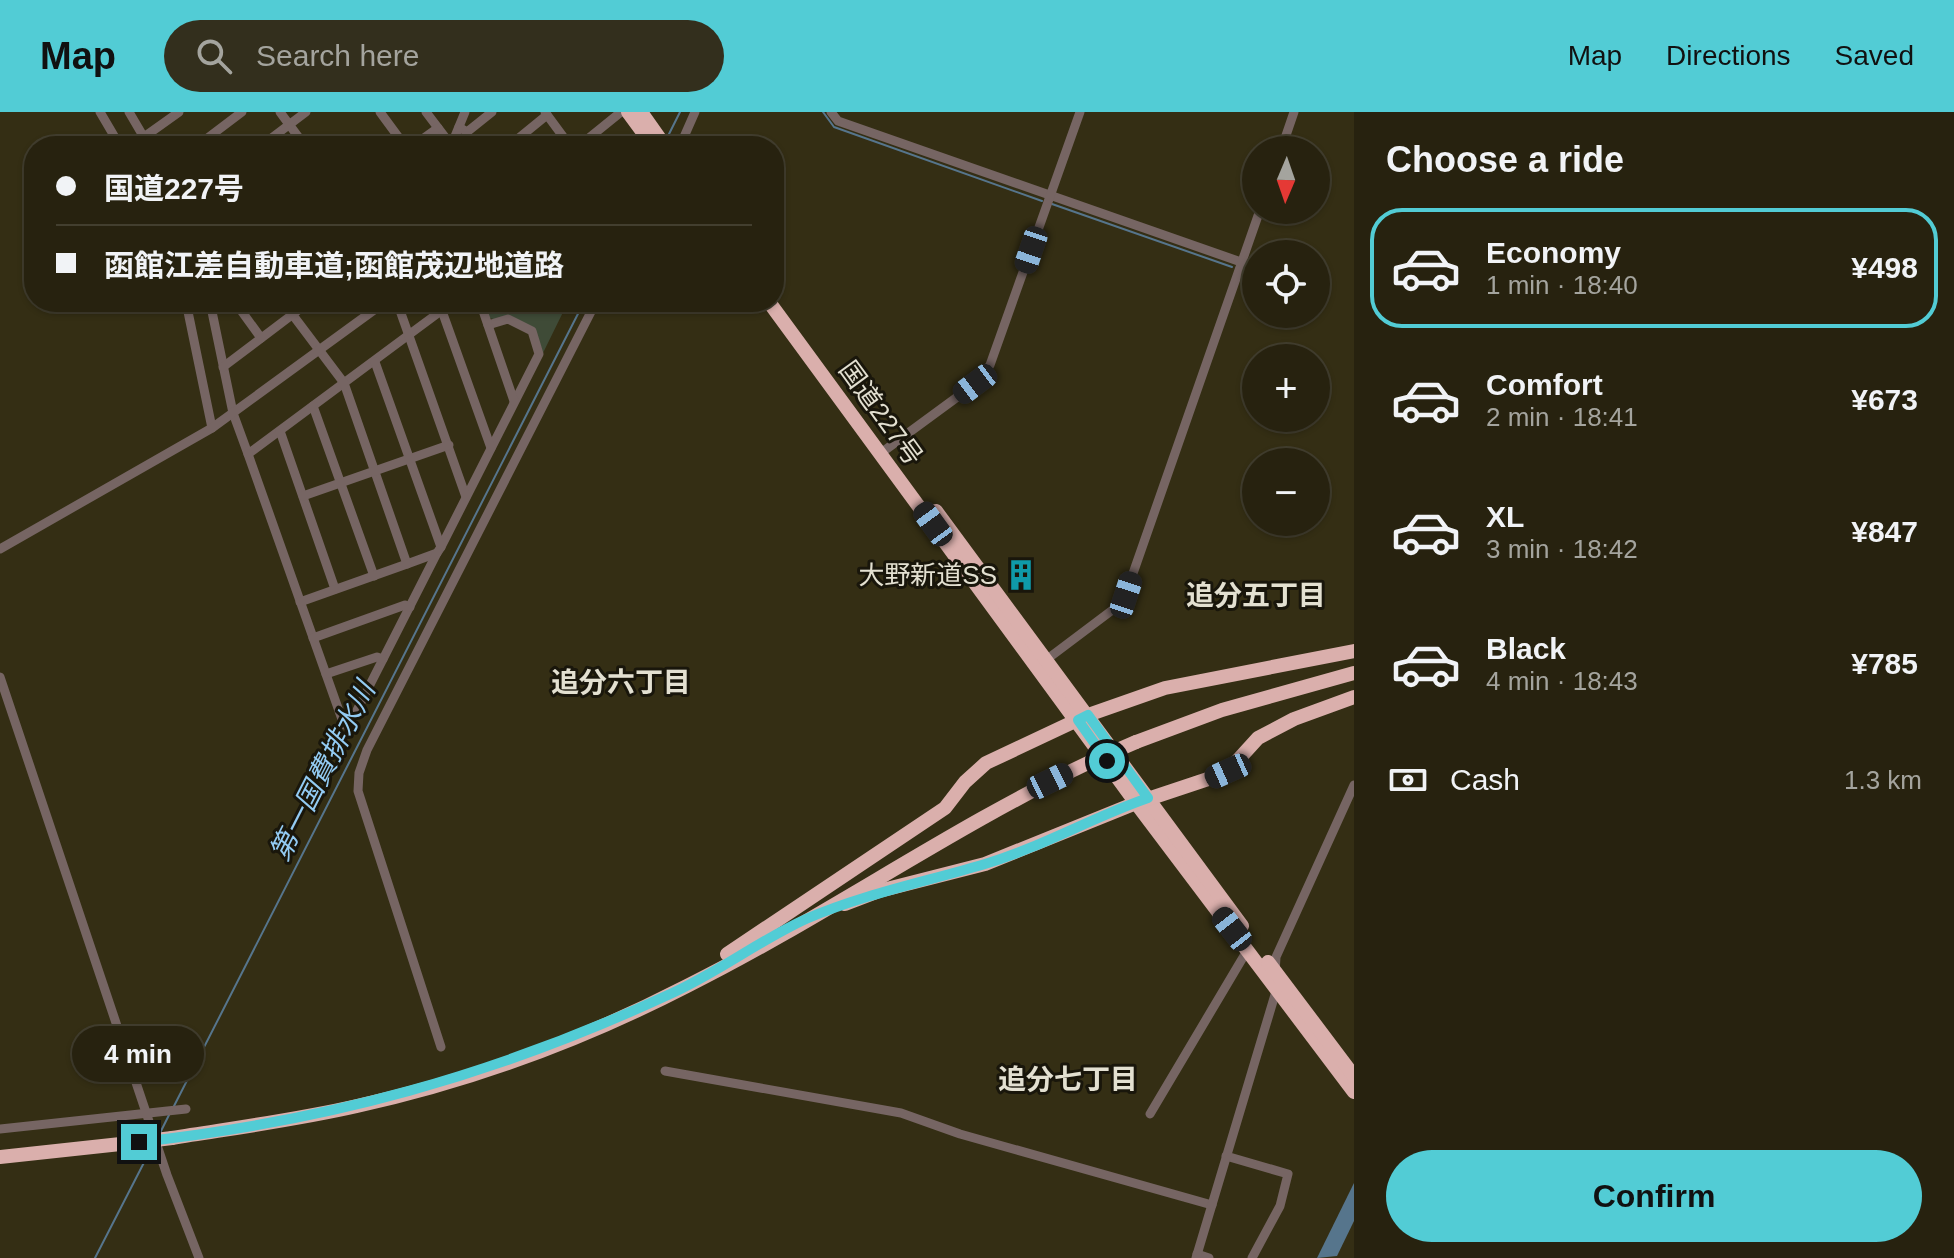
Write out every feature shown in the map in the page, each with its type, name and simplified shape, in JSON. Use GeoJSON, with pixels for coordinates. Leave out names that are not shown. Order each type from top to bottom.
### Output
{"type":"FeatureCollection","features":[{"type":"Feature","properties":{"kind":"highway"},"geometry":{"type":"LineString","coordinates":[[628,112],[652,136]]}},
{"type":"Feature","properties":{"kind":"highway"},"geometry":{"type":"LineString","coordinates":[[641,112],[655,136]]}},
{"type":"Feature","properties":{"kind":"highway","name":"国道227号"},"geometry":{"type":"LineString","coordinates":[[784,306],[885,450],[1354,1092]]}},
{"type":"Feature","properties":{"kind":"highway","name":"国道227号"},"geometry":{"type":"LineString","coordinates":[[777,312],[885,450]]}},
{"type":"Feature","properties":{"kind":"highway"},"geometry":{"type":"LineString","coordinates":[[687,982],[917,829],[953,801],[965,782],[986,763],[1083,718],[1165,688],[1354,651]]}},
{"type":"Feature","properties":{"kind":"highway"},"geometry":{"type":"LineString","coordinates":[[0,1157],[172,1138],[300,1118],[454,1080],[596,1028],[668,992],[805,920],[949,835],[1090,762],[1235,706],[1354,673]]}},
{"type":"Feature","properties":{"kind":"highway"},"geometry":{"type":"LineString","coordinates":[[805,920],[879,891],[1026,850],[1142,800],[1228,771],[1258,738],[1294,719],[1351,698]]}},
{"type":"Feature","properties":{"kind":"highway","name":"国道227号"},"geometry":{"type":"LineString","coordinates":[[1142,800],[1354,1076]]}},
{"type":"Feature","properties":{"kind":"street"},"geometry":{"type":"LineString","coordinates":[[100,112],[114,136]]}},
{"type":"Feature","properties":{"kind":"street"},"geometry":{"type":"LineString","coordinates":[[129,112],[143,136]]}},
{"type":"Feature","properties":{"kind":"street"},"geometry":{"type":"LineString","coordinates":[[153,136],[179,112]]}},
{"type":"Feature","properties":{"kind":"street"},"geometry":{"type":"LineString","coordinates":[[210,136],[242,112]]}},
{"type":"Feature","properties":{"kind":"street"},"geometry":{"type":"LineString","coordinates":[[280,112],[297,136]]}},
{"type":"Feature","properties":{"kind":"street"},"geometry":{"type":"LineString","coordinates":[[274,136],[306,112]]}},
{"type":"Feature","properties":{"kind":"street"},"geometry":{"type":"LineString","coordinates":[[380,112],[398,136]]}},
{"type":"Feature","properties":{"kind":"street"},"geometry":{"type":"LineString","coordinates":[[426,112],[444,136]]}},
{"type":"Feature","properties":{"kind":"street"},"geometry":{"type":"LineString","coordinates":[[455,136],[465,112]]}},
{"type":"Feature","properties":{"kind":"street"},"geometry":{"type":"LineString","coordinates":[[459,127],[467,132],[492,112]]}},
{"type":"Feature","properties":{"kind":"street"},"geometry":{"type":"LineString","coordinates":[[591,136],[621,112]]}},
{"type":"Feature","properties":{"kind":"street"},"geometry":{"type":"LineString","coordinates":[[684,136],[695,112]]}},
{"type":"Feature","properties":{"kind":"street"},"geometry":{"type":"LineString","coordinates":[[831,112],[838,121],[1048,200],[1241,262]]}},
{"type":"Feature","properties":{"kind":"street"},"geometry":{"type":"LineString","coordinates":[[885,450],[984,374],[1080,112]]}},
{"type":"Feature","properties":{"kind":"street"},"geometry":{"type":"LineString","coordinates":[[1286,136],[1294,112]]}},
{"type":"Feature","properties":{"kind":"street"},"geometry":{"type":"LineString","coordinates":[[520,136],[546,113],[563,136]]}},
{"type":"Feature","properties":{"kind":"street"},"geometry":{"type":"LineString","coordinates":[[427,136],[438,128]]}},
{"type":"Feature","properties":{"kind":"street"},"geometry":{"type":"LineString","coordinates":[[1042,663],[1123,602],[1255,224]]}},
{"type":"Feature","properties":{"kind":"street"},"geometry":{"type":"LineString","coordinates":[[188,312],[212,428]]}},
{"type":"Feature","properties":{"kind":"street"},"geometry":{"type":"LineString","coordinates":[[212,312],[233,413],[344,725],[351,722],[539,354],[532,331],[508,319],[488,325]]}},
{"type":"Feature","properties":{"kind":"street"},"geometry":{"type":"LineString","coordinates":[[242,312],[261,338]]}},
{"type":"Feature","properties":{"kind":"street"},"geometry":{"type":"LineString","coordinates":[[223,367],[295,312]]}},
{"type":"Feature","properties":{"kind":"street"},"geometry":{"type":"LineString","coordinates":[[0,549],[212,428],[371,312]]}},
{"type":"Feature","properties":{"kind":"street"},"geometry":{"type":"LineString","coordinates":[[401,312],[466,497]]}},
{"type":"Feature","properties":{"kind":"street"},"geometry":{"type":"LineString","coordinates":[[248,454],[441,312]]}},
{"type":"Feature","properties":{"kind":"street"},"geometry":{"type":"LineString","coordinates":[[442,312],[491,448]]}},
{"type":"Feature","properties":{"kind":"street"},"geometry":{"type":"LineString","coordinates":[[483,312],[514,401]]}},
{"type":"Feature","properties":{"kind":"street"},"geometry":{"type":"LineString","coordinates":[[441,1047],[358,791],[359,773],[367,750],[591,312]]}},
{"type":"Feature","properties":{"kind":"street"},"geometry":{"type":"LineString","coordinates":[[292,314],[344,383],[407,564]]}},
{"type":"Feature","properties":{"kind":"street"},"geometry":{"type":"LineString","coordinates":[[375,362],[439,550]]}},
{"type":"Feature","properties":{"kind":"street"},"geometry":{"type":"LineString","coordinates":[[313,406],[374,576]]}},
{"type":"Feature","properties":{"kind":"street"},"geometry":{"type":"LineString","coordinates":[[280,431],[335,589]]}},
{"type":"Feature","properties":{"kind":"street"},"geometry":{"type":"LineString","coordinates":[[303,496],[449,445]]}},
{"type":"Feature","properties":{"kind":"street"},"geometry":{"type":"LineString","coordinates":[[300,602],[439,550]]}},
{"type":"Feature","properties":{"kind":"street"},"geometry":{"type":"LineString","coordinates":[[313,638],[405,605],[410,607]]}},
{"type":"Feature","properties":{"kind":"street"},"geometry":{"type":"LineString","coordinates":[[326,674],[377,657],[383,659]]}},
{"type":"Feature","properties":{"kind":"street"},"geometry":{"type":"LineString","coordinates":[[0,677],[158,1148],[199,1258]]}},
{"type":"Feature","properties":{"kind":"street"},"geometry":{"type":"LineString","coordinates":[[1209,1258],[1196,1256],[1277,989],[1274,970],[1276,957],[1354,785]]}},
{"type":"Feature","properties":{"kind":"street"},"geometry":{"type":"LineString","coordinates":[[1150,1114],[1248,949]]}},
{"type":"Feature","properties":{"kind":"street"},"geometry":{"type":"LineString","coordinates":[[665,1071],[910,1115],[960,1134],[1212,1205]]}},
{"type":"Feature","properties":{"kind":"street"},"geometry":{"type":"LineString","coordinates":[[0,1129],[182,1110]]}},
{"type":"Feature","properties":{"kind":"street"},"geometry":{"type":"LineString","coordinates":[[1226,1156],[1288,1174],[1280,1206],[1252,1258]]}},
{"type":"Feature","properties":{"kind":"green space"},"geometry":{"type":"Polygon","coordinates":[[[487,312],[563,312],[543,353],[535,329],[489,318],[487,312]]]}},
{"type":"Feature","properties":{"kind":"water"},"geometry":{"type":"Polygon","coordinates":[[[1354,1183],[1354,1221],[1337,1256],[1317,1258],[1354,1183]]]}},
{"type":"Feature","properties":{"kind":"waterway","name":"第一国費排水川"},"geometry":{"type":"LineString","coordinates":[[668,136],[680,112]]}},
{"type":"Feature","properties":{"kind":"waterway"},"geometry":{"type":"LineString","coordinates":[[823,112],[834,127],[1042,201]]}},
{"type":"Feature","properties":{"kind":"waterway"},"geometry":{"type":"LineString","coordinates":[[1052,204],[1232,267]]}},
{"type":"Feature","properties":{"kind":"waterway","name":"第一国費排水川"},"geometry":{"type":"LineString","coordinates":[[173,1108],[579,312]]}},
{"type":"Feature","properties":{"kind":"waterway","name":"第一国費排水川"},"geometry":{"type":"LineString","coordinates":[[160,1133],[170,1113]]}},
{"type":"Feature","properties":{"kind":"waterway","name":"第一国費排水川"},"geometry":{"type":"LineString","coordinates":[[95,1258],[153,1145]]}},
{"type":"Feature","properties":{"kind":"place","name":"大野新道SS"},"geometry":{"type":"Point","coordinates":[1021,575]}},
{"type":"Feature","properties":{"kind":"district","name":"追分五丁目"},"geometry":{"type":"Point","coordinates":[1256,595]}},
{"type":"Feature","properties":{"kind":"district","name":"追分六丁目"},"geometry":{"type":"Point","coordinates":[621,682]}},
{"type":"Feature","properties":{"kind":"district","name":"追分七丁目"},"geometry":{"type":"Point","coordinates":[1068,1079]}},
{"type":"Feature","properties":{"kind":"route"},"geometry":{"type":"LineString","coordinates":[[139,1142],[360,1106],[454,1080],[553,1046],[686,987],[805,920],[848,902],[1026,850],[1148,798],[1088,715],[1078,720],[1107,761]]}}]}
